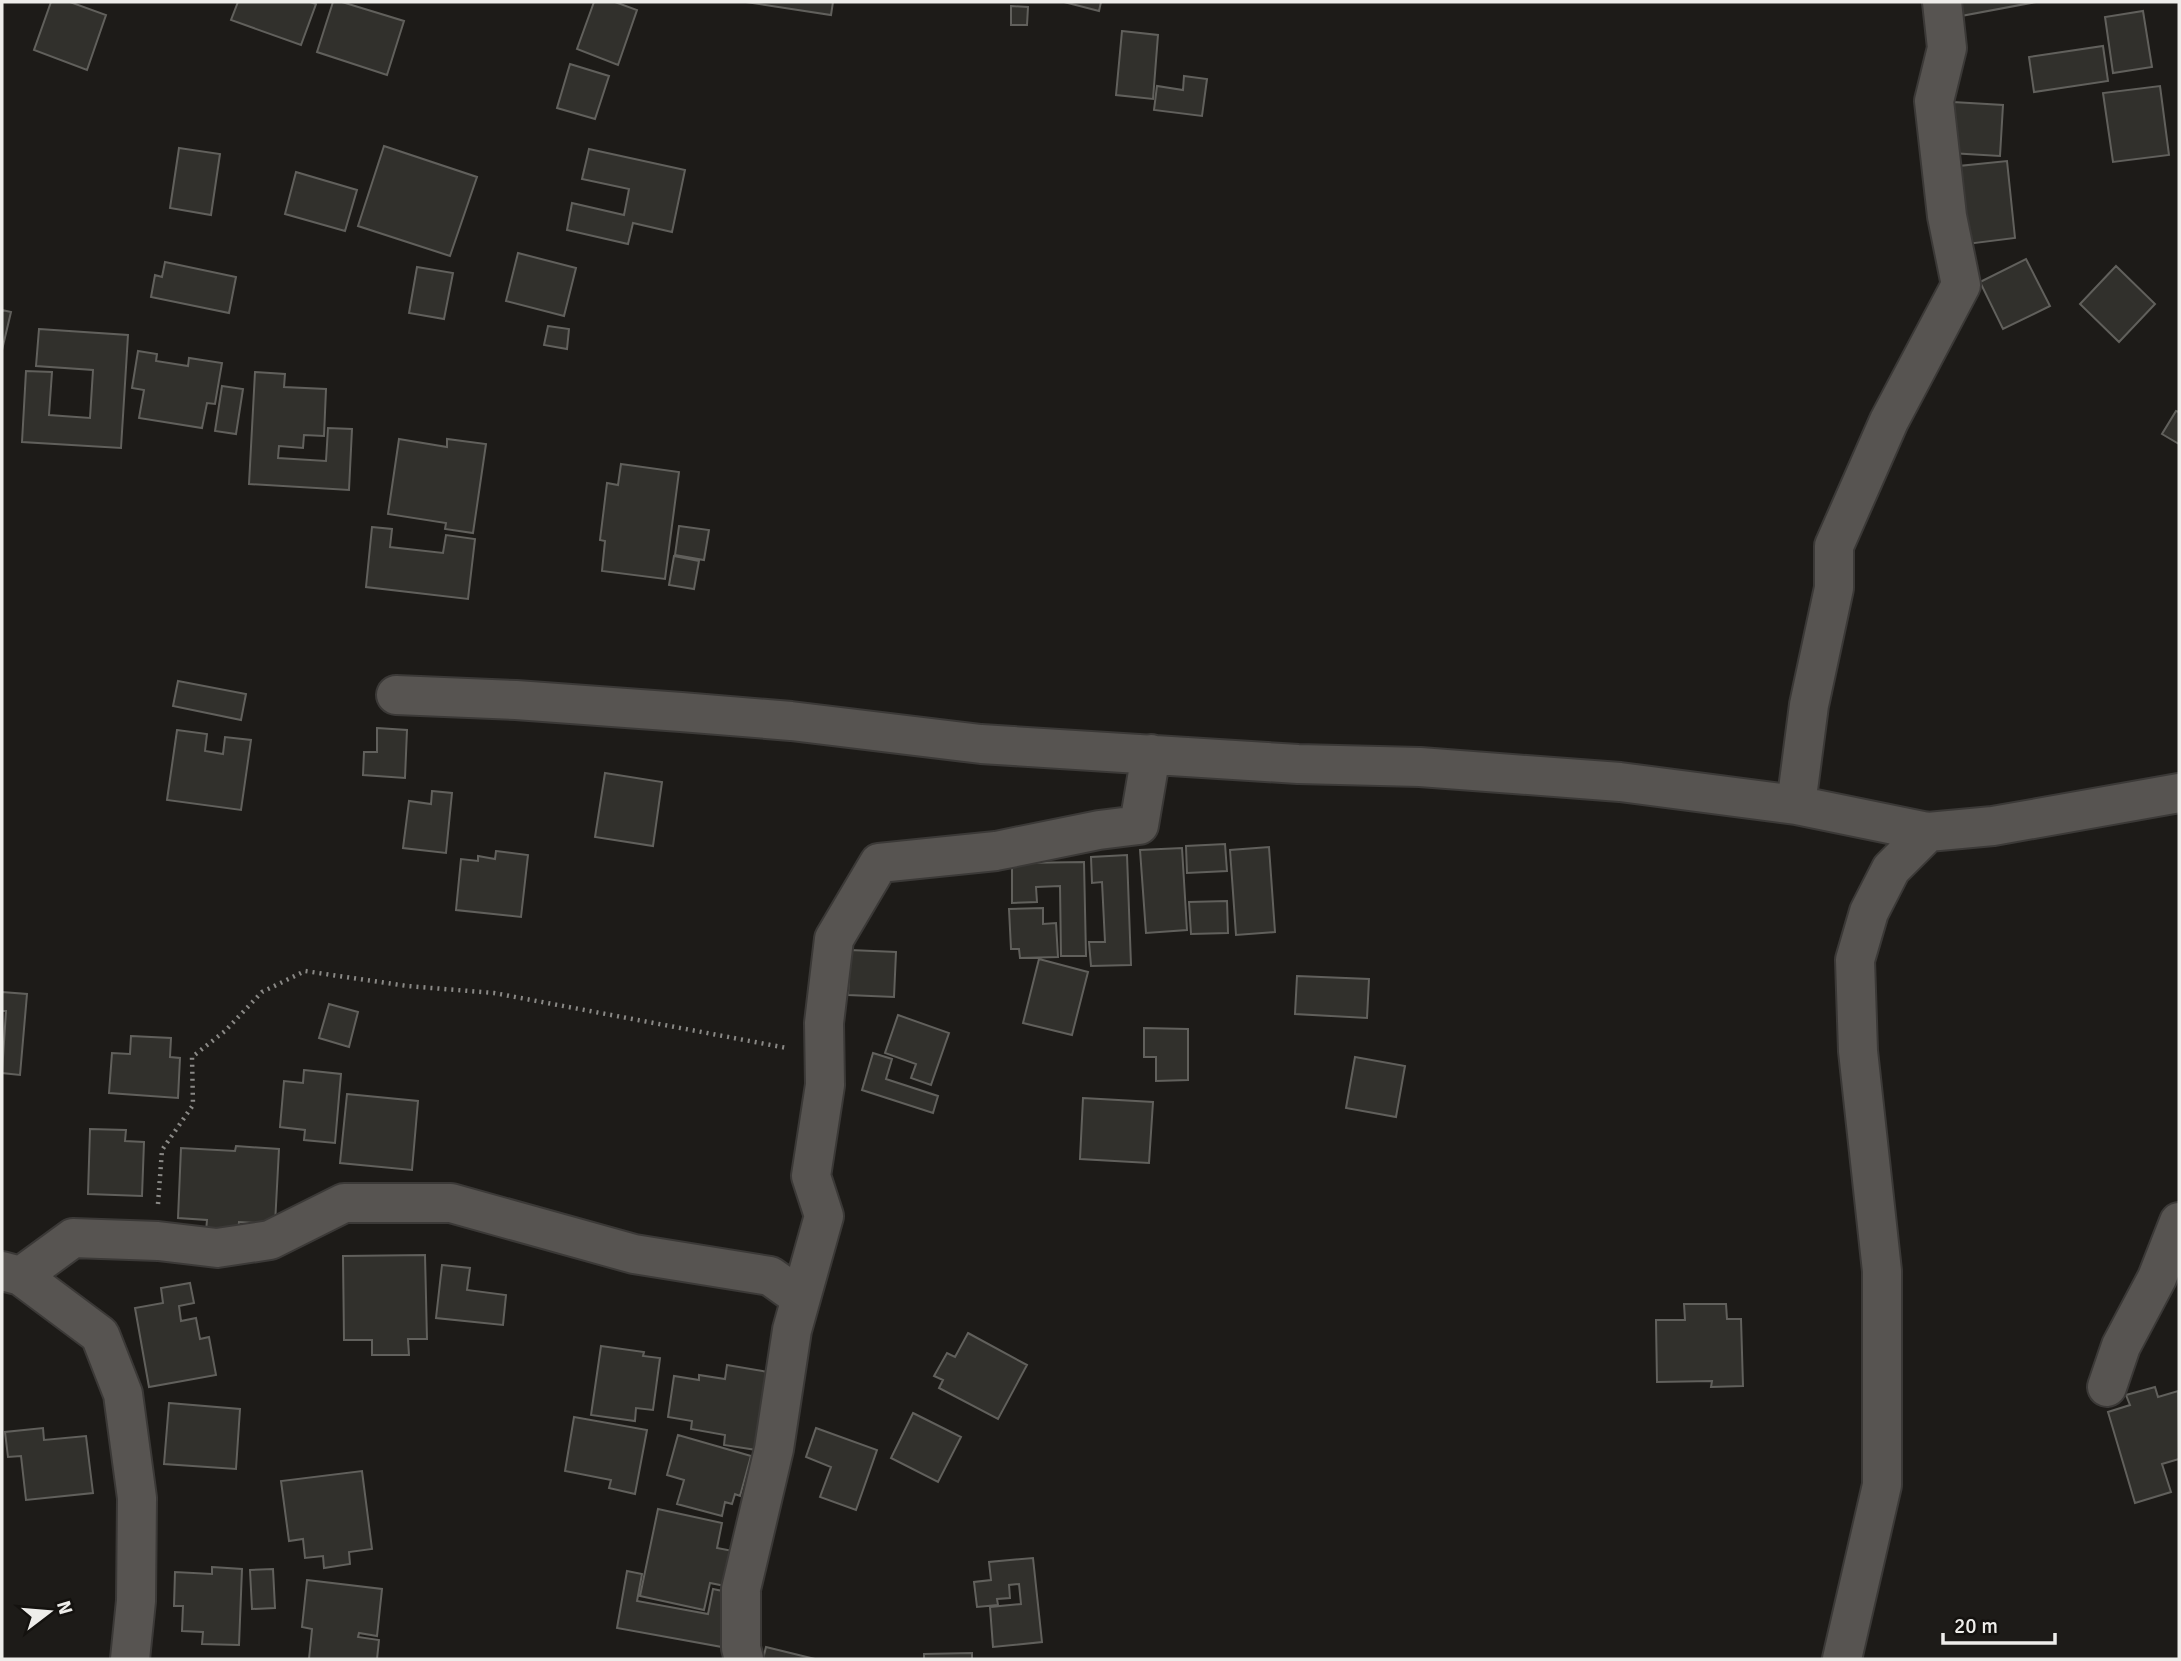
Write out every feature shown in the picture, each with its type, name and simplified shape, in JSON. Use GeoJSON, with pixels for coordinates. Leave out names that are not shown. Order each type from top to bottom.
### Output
{"type":"FeatureCollection","features":[{"type":"Feature","properties":{"kind":"street"},"geometry":{"type":"LineString","coordinates":[[1796,805],[1809,705],[1834,588],[1834,546],[1889,421],[1961,285],[1947,216],[1934,102],[1947,48],[1942,2]]}},
{"type":"Feature","properties":{"kind":"street"},"geometry":{"type":"LineString","coordinates":[[396,695],[516,700],[791,721],[981,744],[1298,764],[1420,767],[1620,782],[1796,805],[1928,832],[1993,826],[2179,793]]}},
{"type":"Feature","properties":{"kind":"street"},"geometry":{"type":"LineString","coordinates":[[744,1659],[741,1648],[741,1589],[774,1449],[792,1330],[824,1216],[811,1176],[825,1085],[824,1023],[834,939],[879,863],[996,851],[1099,830],[1139,825],[1151,754]]}},
{"type":"Feature","properties":{"kind":"street"},"geometry":{"type":"LineString","coordinates":[[1842,1659],[1882,1485],[1882,1271],[1857,1051],[1855,960],[1868,912],[1891,869],[1928,832]]}},
{"type":"Feature","properties":{"kind":"street"},"geometry":{"type":"LineString","coordinates":[[131,1659],[136,1601],[137,1498],[123,1394],[100,1335],[11,1274],[74,1238],[158,1241],[216,1248],[270,1240],[344,1203],[451,1203],[634,1254],[770,1276],[801,1298]]}},
{"type":"Feature","properties":{"kind":"street"},"geometry":{"type":"LineString","coordinates":[[2106,1387],[2121,1346],[2157,1279],[2179,1222]]}},
{"type":"Feature","properties":{"kind":"path"},"geometry":{"type":"LineString","coordinates":[[158,1241],[162,1150],[193,1105],[192,1058],[225,1031],[261,992],[305,971],[407,986],[494,993],[789,1048],[825,1085]]}},
{"type":"Feature","properties":{"kind":"building"},"geometry":{"type":"Polygon","coordinates":[[[51,2],[70,2],[106,15],[87,70],[34,50],[51,2]]]}},
{"type":"Feature","properties":{"kind":"building"},"geometry":{"type":"Polygon","coordinates":[[[238,2],[316,4],[301,45],[231,20],[238,2]]]}},
{"type":"Feature","properties":{"kind":"building"},"geometry":{"type":"Polygon","coordinates":[[[333,2],[342,2],[404,21],[387,75],[317,52],[333,2]]]}},
{"type":"Feature","properties":{"kind":"building"},"geometry":{"type":"Polygon","coordinates":[[[594,2],[615,2],[637,10],[618,65],[577,49],[594,2]]]}},
{"type":"Feature","properties":{"kind":"building"},"geometry":{"type":"Polygon","coordinates":[[[746,2],[833,2],[831,15],[746,2]]]}},
{"type":"Feature","properties":{"kind":"building"},"geometry":{"type":"Polygon","coordinates":[[[1064,2],[1101,2],[1099,11],[1064,2]]]}},
{"type":"Feature","properties":{"kind":"building"},"geometry":{"type":"Polygon","coordinates":[[[1958,2],[2036,2],[1961,16],[1958,2]]]}},
{"type":"Feature","properties":{"kind":"building"},"geometry":{"type":"Polygon","coordinates":[[[1011,6],[1028,7],[1027,25],[1011,25],[1011,6]]]}},
{"type":"Feature","properties":{"kind":"building"},"geometry":{"type":"Polygon","coordinates":[[[2143,11],[2152,67],[2113,73],[2105,17],[2143,11]]]}},
{"type":"Feature","properties":{"kind":"building"},"geometry":{"type":"Polygon","coordinates":[[[1122,31],[1158,35],[1153,99],[1116,95],[1122,31]]]}},
{"type":"Feature","properties":{"kind":"building"},"geometry":{"type":"Polygon","coordinates":[[[2103,46],[2108,81],[2034,92],[2029,57],[2103,46]]]}},
{"type":"Feature","properties":{"kind":"building"},"geometry":{"type":"Polygon","coordinates":[[[570,64],[609,76],[595,119],[557,108],[570,64]]]}},
{"type":"Feature","properties":{"kind":"building"},"geometry":{"type":"Polygon","coordinates":[[[1184,76],[1207,79],[1202,116],[1154,110],[1157,86],[1183,90],[1184,76]]]}},
{"type":"Feature","properties":{"kind":"building"},"geometry":{"type":"Polygon","coordinates":[[[2160,86],[2169,155],[2113,162],[2103,93],[2160,86]]]}},
{"type":"Feature","properties":{"kind":"building"},"geometry":{"type":"Polygon","coordinates":[[[1953,102],[2003,105],[2000,156],[1950,153],[1953,102]]]}},
{"type":"Feature","properties":{"kind":"building"},"geometry":{"type":"Polygon","coordinates":[[[384,146],[477,177],[450,256],[358,226],[384,146]]]}},
{"type":"Feature","properties":{"kind":"building"},"geometry":{"type":"Polygon","coordinates":[[[179,148],[220,154],[211,215],[170,208],[179,148]]]}},
{"type":"Feature","properties":{"kind":"building"},"geometry":{"type":"Polygon","coordinates":[[[589,149],[685,170],[672,232],[633,223],[628,244],[567,230],[572,203],[624,215],[629,189],[582,179],[589,149]]]}},
{"type":"Feature","properties":{"kind":"building"},"geometry":{"type":"Polygon","coordinates":[[[2007,161],[2015,238],[1967,244],[1959,166],[2007,161]]]}},
{"type":"Feature","properties":{"kind":"building"},"geometry":{"type":"Polygon","coordinates":[[[296,172],[357,190],[345,231],[285,214],[296,172]]]}},
{"type":"Feature","properties":{"kind":"building"},"geometry":{"type":"Polygon","coordinates":[[[518,253],[576,268],[564,316],[506,301],[518,253]]]}},
{"type":"Feature","properties":{"kind":"building"},"geometry":{"type":"Polygon","coordinates":[[[2026,259],[2050,306],[2003,329],[1980,282],[2026,259]]]}},
{"type":"Feature","properties":{"kind":"building"},"geometry":{"type":"Polygon","coordinates":[[[165,262],[236,277],[229,313],[151,297],[155,275],[162,277],[165,262]]]}},
{"type":"Feature","properties":{"kind":"building"},"geometry":{"type":"Polygon","coordinates":[[[2116,266],[2155,304],[2119,342],[2080,304],[2116,266]]]}},
{"type":"Feature","properties":{"kind":"building"},"geometry":{"type":"Polygon","coordinates":[[[417,267],[453,273],[444,319],[409,313],[417,267]]]}},
{"type":"Feature","properties":{"kind":"building"},"geometry":{"type":"Polygon","coordinates":[[[2,310],[11,312],[2,350],[2,310]]]}},
{"type":"Feature","properties":{"kind":"building"},"geometry":{"type":"Polygon","coordinates":[[[548,326],[569,329],[567,349],[544,345],[548,326]]]}},
{"type":"Feature","properties":{"kind":"building"},"geometry":{"type":"Polygon","coordinates":[[[39,329],[128,335],[121,448],[22,442],[26,371],[52,372],[49,415],[90,418],[93,370],[36,366],[39,329]]]}},
{"type":"Feature","properties":{"kind":"building"},"geometry":{"type":"Polygon","coordinates":[[[138,351],[157,354],[156,361],[188,366],[189,358],[222,363],[215,404],[207,403],[202,428],[139,418],[144,390],[132,388],[138,351]]]}},
{"type":"Feature","properties":{"kind":"building"},"geometry":{"type":"Polygon","coordinates":[[[255,372],[285,374],[284,387],[326,389],[324,436],[304,435],[303,448],[279,446],[278,458],[326,461],[328,428],[352,429],[349,490],[249,484],[255,372]]]}},
{"type":"Feature","properties":{"kind":"building"},"geometry":{"type":"Polygon","coordinates":[[[222,386],[243,389],[236,434],[215,431],[222,386]]]}},
{"type":"Feature","properties":{"kind":"building"},"geometry":{"type":"Polygon","coordinates":[[[2176,411],[2179,412],[2179,444],[2162,434],[2176,411]]]}},
{"type":"Feature","properties":{"kind":"building"},"geometry":{"type":"Polygon","coordinates":[[[399,439],[447,447],[447,439],[486,444],[473,533],[445,529],[446,523],[388,514],[399,439]]]}},
{"type":"Feature","properties":{"kind":"building"},"geometry":{"type":"Polygon","coordinates":[[[621,464],[679,472],[665,579],[602,571],[605,541],[600,540],[607,483],[618,485],[621,464]]]}},
{"type":"Feature","properties":{"kind":"building"},"geometry":{"type":"Polygon","coordinates":[[[679,526],[709,530],[704,560],[675,555],[679,526]]]}},
{"type":"Feature","properties":{"kind":"building"},"geometry":{"type":"Polygon","coordinates":[[[372,527],[392,529],[390,547],[443,553],[446,535],[475,539],[468,599],[366,587],[372,527]]]}},
{"type":"Feature","properties":{"kind":"building"},"geometry":{"type":"Polygon","coordinates":[[[674,556],[699,561],[694,589],[669,585],[674,556]]]}},
{"type":"Feature","properties":{"kind":"building"},"geometry":{"type":"Polygon","coordinates":[[[178,681],[246,694],[241,720],[173,706],[178,681]]]}},
{"type":"Feature","properties":{"kind":"building"},"geometry":{"type":"Polygon","coordinates":[[[377,728],[407,730],[405,778],[363,775],[364,752],[377,752],[377,728]]]}},
{"type":"Feature","properties":{"kind":"building"},"geometry":{"type":"Polygon","coordinates":[[[177,730],[207,734],[205,751],[223,754],[225,737],[251,740],[241,810],[167,800],[177,730]]]}},
{"type":"Feature","properties":{"kind":"building"},"geometry":{"type":"Polygon","coordinates":[[[605,773],[662,782],[653,846],[595,837],[605,773]]]}},
{"type":"Feature","properties":{"kind":"building"},"geometry":{"type":"Polygon","coordinates":[[[432,791],[452,793],[446,853],[403,848],[409,801],[431,804],[432,791]]]}},
{"type":"Feature","properties":{"kind":"building"},"geometry":{"type":"Polygon","coordinates":[[[1225,844],[1227,871],[1187,873],[1186,846],[1225,844]]]}},
{"type":"Feature","properties":{"kind":"building"},"geometry":{"type":"Polygon","coordinates":[[[1269,847],[1275,932],[1236,935],[1230,850],[1269,847]]]}},
{"type":"Feature","properties":{"kind":"building"},"geometry":{"type":"Polygon","coordinates":[[[1182,848],[1187,930],[1146,933],[1140,850],[1182,848]]]}},
{"type":"Feature","properties":{"kind":"building"},"geometry":{"type":"Polygon","coordinates":[[[496,851],[528,855],[521,917],[456,910],[461,859],[478,861],[478,856],[495,859],[496,851]]]}},
{"type":"Feature","properties":{"kind":"building"},"geometry":{"type":"Polygon","coordinates":[[[1127,855],[1131,965],[1091,966],[1089,942],[1105,942],[1102,882],[1092,883],[1091,857],[1127,855]]]}},
{"type":"Feature","properties":{"kind":"building"},"geometry":{"type":"Polygon","coordinates":[[[1084,862],[1086,956],[1061,956],[1060,886],[1036,887],[1037,902],[1012,903],[1012,863],[1084,862]]]}},
{"type":"Feature","properties":{"kind":"building"},"geometry":{"type":"Polygon","coordinates":[[[1227,901],[1228,933],[1191,934],[1189,902],[1227,901]]]}},
{"type":"Feature","properties":{"kind":"building"},"geometry":{"type":"Polygon","coordinates":[[[1043,908],[1043,924],[1056,923],[1058,957],[1020,958],[1019,949],[1011,949],[1009,909],[1043,908]]]}},
{"type":"Feature","properties":{"kind":"building"},"geometry":{"type":"Polygon","coordinates":[[[850,950],[896,952],[894,997],[848,995],[850,950]]]}},
{"type":"Feature","properties":{"kind":"building"},"geometry":{"type":"Polygon","coordinates":[[[1039,959],[1088,972],[1072,1035],[1023,1023],[1039,959]]]}},
{"type":"Feature","properties":{"kind":"building"},"geometry":{"type":"Polygon","coordinates":[[[1297,976],[1369,979],[1367,1018],[1295,1014],[1297,976]]]}},
{"type":"Feature","properties":{"kind":"building"},"geometry":{"type":"Polygon","coordinates":[[[2,992],[27,994],[20,1075],[2,1073],[6,1011],[2,1011],[2,992]]]}},
{"type":"Feature","properties":{"kind":"building"},"geometry":{"type":"Polygon","coordinates":[[[329,1004],[358,1012],[349,1047],[319,1038],[329,1004]]]}},
{"type":"Feature","properties":{"kind":"building"},"geometry":{"type":"Polygon","coordinates":[[[898,1015],[949,1033],[931,1085],[911,1078],[916,1064],[885,1053],[898,1015]]]}},
{"type":"Feature","properties":{"kind":"building"},"geometry":{"type":"Polygon","coordinates":[[[1144,1028],[1188,1029],[1188,1080],[1156,1081],[1156,1057],[1144,1057],[1144,1028]]]}},
{"type":"Feature","properties":{"kind":"building"},"geometry":{"type":"Polygon","coordinates":[[[131,1036],[171,1038],[170,1057],[180,1058],[178,1098],[109,1093],[112,1053],[130,1054],[131,1036]]]}},
{"type":"Feature","properties":{"kind":"building"},"geometry":{"type":"Polygon","coordinates":[[[873,1053],[892,1059],[886,1079],[938,1096],[933,1113],[862,1090],[873,1053]]]}},
{"type":"Feature","properties":{"kind":"building"},"geometry":{"type":"Polygon","coordinates":[[[1355,1057],[1405,1066],[1396,1117],[1346,1108],[1355,1057]]]}},
{"type":"Feature","properties":{"kind":"building"},"geometry":{"type":"Polygon","coordinates":[[[304,1070],[341,1074],[335,1143],[304,1140],[305,1130],[280,1127],[284,1081],[303,1083],[304,1070]]]}},
{"type":"Feature","properties":{"kind":"building"},"geometry":{"type":"Polygon","coordinates":[[[347,1094],[418,1101],[412,1170],[340,1163],[347,1094]]]}},
{"type":"Feature","properties":{"kind":"building"},"geometry":{"type":"Polygon","coordinates":[[[1083,1098],[1153,1102],[1149,1163],[1080,1159],[1083,1098]]]}},
{"type":"Feature","properties":{"kind":"building"},"geometry":{"type":"Polygon","coordinates":[[[90,1129],[126,1130],[125,1141],[144,1142],[142,1196],[88,1194],[90,1129]]]}},
{"type":"Feature","properties":{"kind":"building"},"geometry":{"type":"Polygon","coordinates":[[[236,1146],[279,1149],[275,1224],[239,1222],[238,1233],[206,1231],[207,1220],[178,1218],[181,1148],[235,1151],[236,1146]]]}},
{"type":"Feature","properties":{"kind":"building"},"geometry":{"type":"Polygon","coordinates":[[[425,1255],[427,1339],[408,1339],[409,1355],[372,1355],[372,1340],[344,1340],[343,1256],[425,1255]]]}},
{"type":"Feature","properties":{"kind":"building"},"geometry":{"type":"Polygon","coordinates":[[[442,1265],[470,1268],[467,1290],[506,1295],[503,1325],[436,1318],[442,1265]]]}},
{"type":"Feature","properties":{"kind":"building"},"geometry":{"type":"Polygon","coordinates":[[[190,1283],[194,1303],[179,1306],[181,1321],[196,1318],[200,1339],[209,1337],[216,1375],[149,1387],[135,1308],[163,1303],[161,1288],[190,1283]]]}},
{"type":"Feature","properties":{"kind":"building"},"geometry":{"type":"Polygon","coordinates":[[[1684,1304],[1726,1304],[1727,1319],[1741,1319],[1743,1386],[1711,1387],[1712,1381],[1657,1382],[1656,1320],[1685,1320],[1684,1304]]]}},
{"type":"Feature","properties":{"kind":"building"},"geometry":{"type":"Polygon","coordinates":[[[968,1333],[1027,1365],[998,1419],[939,1388],[943,1380],[934,1376],[947,1353],[955,1357],[968,1333]]]}},
{"type":"Feature","properties":{"kind":"building"},"geometry":{"type":"Polygon","coordinates":[[[601,1346],[644,1352],[643,1356],[660,1358],[653,1410],[636,1408],[635,1421],[591,1415],[601,1346]]]}},
{"type":"Feature","properties":{"kind":"building"},"geometry":{"type":"Polygon","coordinates":[[[727,1365],[774,1373],[763,1451],[724,1445],[725,1435],[691,1429],[692,1421],[668,1417],[674,1376],[699,1380],[699,1375],[725,1379],[727,1365]]]}},
{"type":"Feature","properties":{"kind":"building"},"geometry":{"type":"Polygon","coordinates":[[[2155,1387],[2158,1397],[2178,1391],[2179,1459],[2162,1464],[2171,1492],[2135,1503],[2108,1412],[2130,1405],[2126,1395],[2155,1387]]]}},
{"type":"Feature","properties":{"kind":"building"},"geometry":{"type":"Polygon","coordinates":[[[169,1403],[240,1409],[236,1469],[164,1464],[169,1403]]]}},
{"type":"Feature","properties":{"kind":"building"},"geometry":{"type":"Polygon","coordinates":[[[913,1413],[961,1437],[938,1482],[891,1458],[913,1413]]]}},
{"type":"Feature","properties":{"kind":"building"},"geometry":{"type":"Polygon","coordinates":[[[574,1417],[647,1430],[635,1494],[609,1488],[611,1480],[565,1471],[574,1417]]]}},
{"type":"Feature","properties":{"kind":"building"},"geometry":{"type":"Polygon","coordinates":[[[43,1428],[44,1440],[86,1436],[93,1493],[26,1500],[21,1456],[8,1457],[5,1432],[43,1428]]]}},
{"type":"Feature","properties":{"kind":"building"},"geometry":{"type":"Polygon","coordinates":[[[816,1428],[877,1450],[856,1510],[820,1497],[831,1467],[806,1457],[816,1428]]]}},
{"type":"Feature","properties":{"kind":"building"},"geometry":{"type":"Polygon","coordinates":[[[678,1435],[751,1456],[740,1496],[735,1494],[732,1504],[725,1502],[722,1516],[677,1504],[684,1480],[667,1475],[678,1435]]]}},
{"type":"Feature","properties":{"kind":"building"},"geometry":{"type":"Polygon","coordinates":[[[362,1471],[372,1549],[349,1552],[350,1564],[324,1568],[323,1556],[305,1558],[303,1539],[289,1541],[281,1481],[362,1471]]]}},
{"type":"Feature","properties":{"kind":"building"},"geometry":{"type":"Polygon","coordinates":[[[658,1509],[722,1523],[717,1548],[738,1552],[730,1587],[710,1583],[704,1610],[640,1596],[658,1509]]]}},
{"type":"Feature","properties":{"kind":"building"},"geometry":{"type":"Polygon","coordinates":[[[1033,1558],[1042,1642],[993,1647],[990,1607],[1021,1604],[1019,1584],[1009,1585],[1010,1598],[997,1599],[998,1605],[977,1607],[974,1582],[991,1580],[989,1562],[1033,1558]]]}},
{"type":"Feature","properties":{"kind":"building"},"geometry":{"type":"Polygon","coordinates":[[[212,1567],[242,1569],[239,1645],[202,1644],[203,1632],[182,1631],[183,1606],[174,1606],[175,1572],[212,1574],[212,1567]]]}},
{"type":"Feature","properties":{"kind":"building"},"geometry":{"type":"Polygon","coordinates":[[[273,1569],[275,1608],[252,1609],[250,1570],[273,1569]]]}},
{"type":"Feature","properties":{"kind":"building"},"geometry":{"type":"Polygon","coordinates":[[[627,1571],[642,1574],[637,1601],[708,1614],[713,1589],[732,1593],[722,1647],[617,1628],[627,1571]]]}},
{"type":"Feature","properties":{"kind":"building"},"geometry":{"type":"Polygon","coordinates":[[[307,1580],[382,1589],[377,1636],[359,1633],[358,1637],[379,1640],[377,1659],[309,1659],[312,1629],[302,1627],[307,1580]]]}},
{"type":"Feature","properties":{"kind":"building"},"geometry":{"type":"Polygon","coordinates":[[[766,1647],[815,1659],[763,1659],[766,1647]]]}},
{"type":"Feature","properties":{"kind":"building"},"geometry":{"type":"Polygon","coordinates":[[[972,1653],[972,1659],[924,1659],[924,1654],[972,1653]]]}}]}
